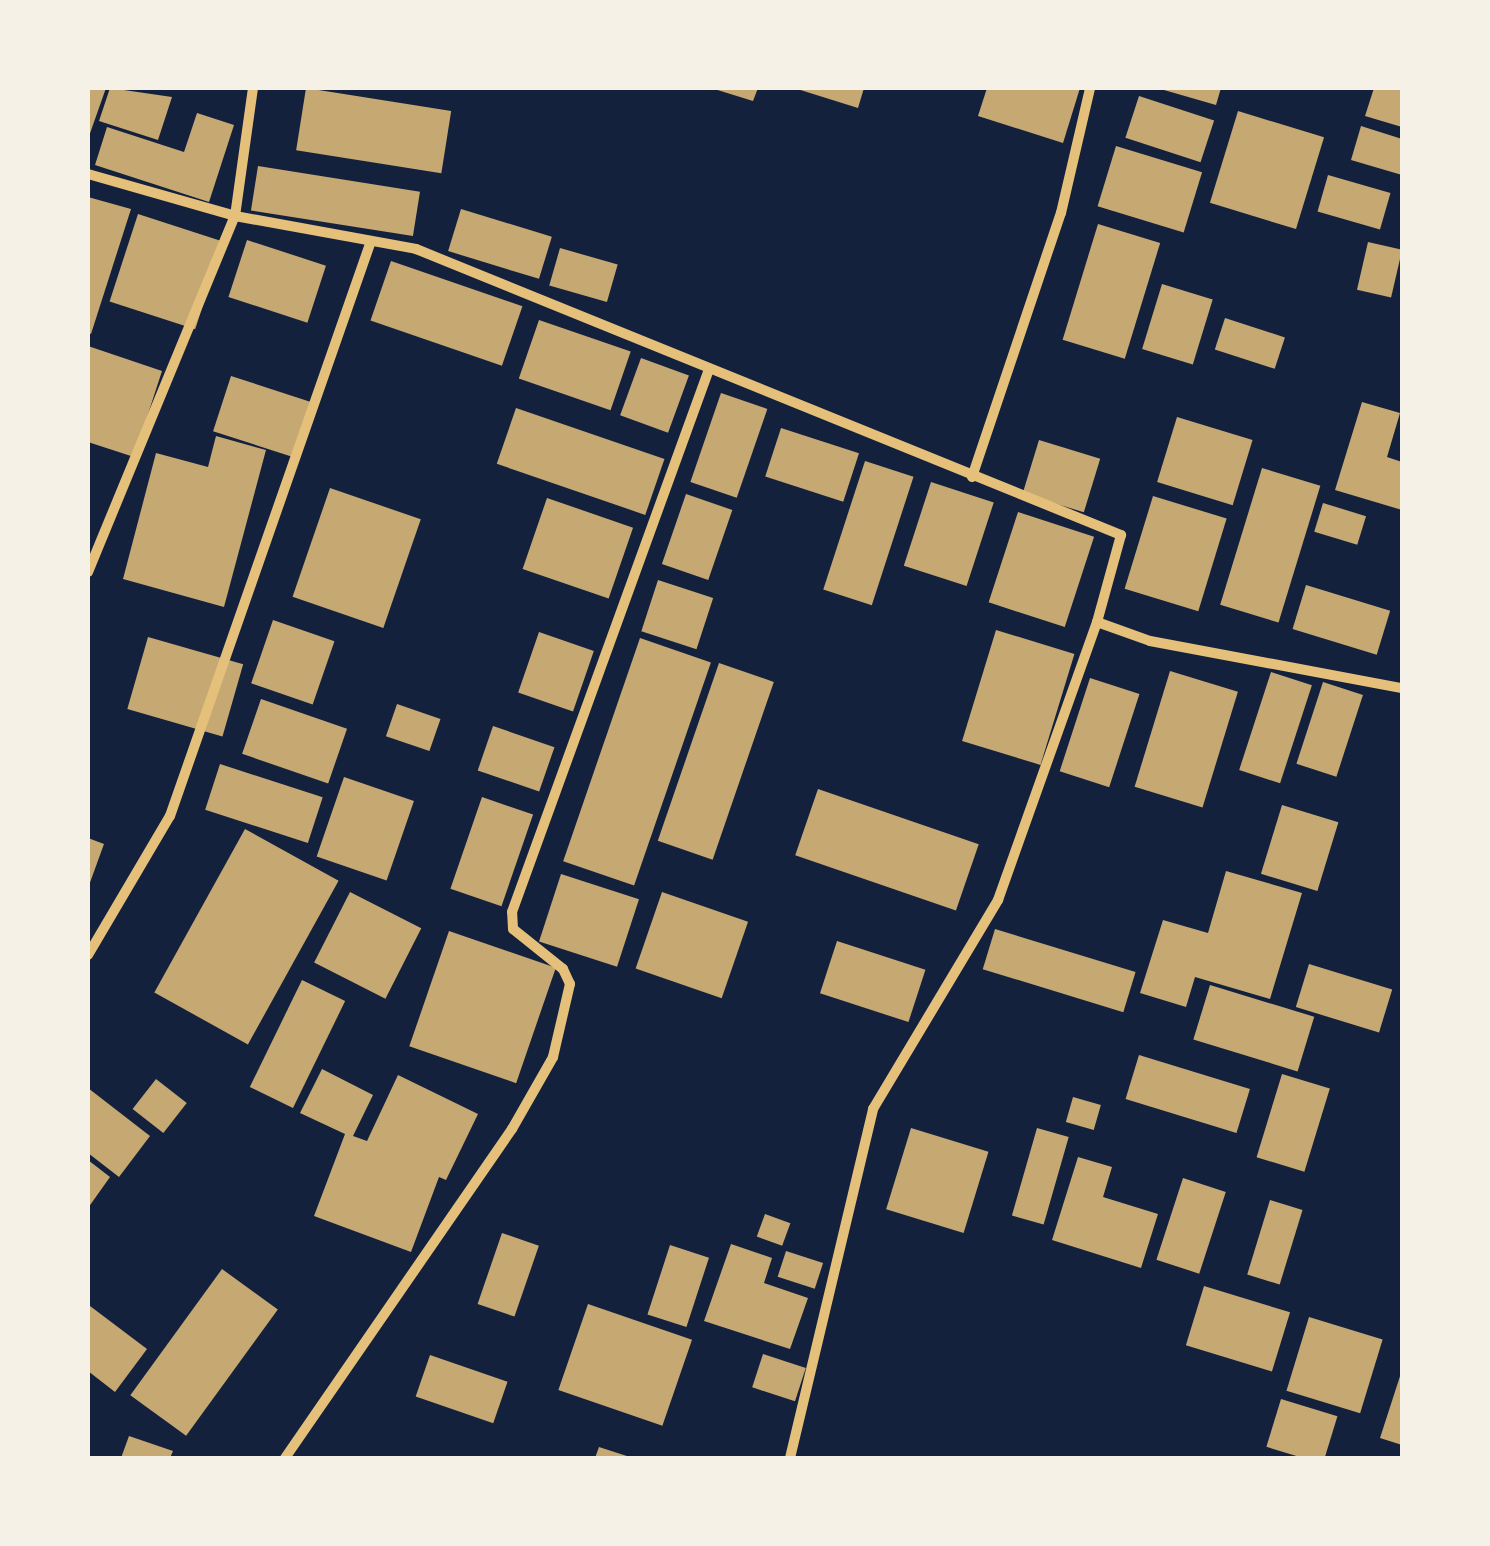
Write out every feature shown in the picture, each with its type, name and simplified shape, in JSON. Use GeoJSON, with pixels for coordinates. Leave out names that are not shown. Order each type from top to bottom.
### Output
{"type":"FeatureCollection","features":[{"type":"Feature","properties":{"kind":"street"},"geometry":{"type":"LineString","coordinates":[[88,572],[235,216],[253,88]]}},
{"type":"Feature","properties":{"kind":"street"},"geometry":{"type":"LineString","coordinates":[[972,477],[1061,212],[1090,88]]}},
{"type":"Feature","properties":{"kind":"street"},"geometry":{"type":"LineString","coordinates":[[88,174],[235,216],[416,249],[708,372],[1121,535],[1097,622],[998,900],[873,1109],[790,1458]]}},
{"type":"Feature","properties":{"kind":"street"},"geometry":{"type":"LineString","coordinates":[[88,956],[170,816],[371,241]]}},
{"type":"Feature","properties":{"kind":"street"},"geometry":{"type":"LineString","coordinates":[[285,1458],[512,1130],[553,1057],[570,984],[564,968],[513,929],[512,912],[708,372]]}},
{"type":"Feature","properties":{"kind":"street"},"geometry":{"type":"LineString","coordinates":[[1097,622],[1150,641],[1402,688]]}},
{"type":"Feature","properties":{"kind":"building"},"geometry":{"type":"Polygon","coordinates":[[[88,88],[106,88],[88,139],[88,88]]]}},
{"type":"Feature","properties":{"kind":"building"},"geometry":{"type":"Polygon","coordinates":[[[110,88],[172,97],[158,140],[99,121],[110,88]]]}},
{"type":"Feature","properties":{"kind":"building"},"geometry":{"type":"Polygon","coordinates":[[[306,88],[451,111],[441,173],[296,150],[306,88]]]}},
{"type":"Feature","properties":{"kind":"building"},"geometry":{"type":"Polygon","coordinates":[[[711,88],[758,88],[753,101],[711,88]]]}},
{"type":"Feature","properties":{"kind":"building"},"geometry":{"type":"Polygon","coordinates":[[[794,88],[864,88],[858,108],[794,88]]]}},
{"type":"Feature","properties":{"kind":"building"},"geometry":{"type":"Polygon","coordinates":[[[987,88],[1080,88],[1063,143],[978,116],[987,88]]]}},
{"type":"Feature","properties":{"kind":"building"},"geometry":{"type":"Polygon","coordinates":[[[1157,88],[1221,88],[1216,105],[1157,88]]]}},
{"type":"Feature","properties":{"kind":"building"},"geometry":{"type":"Polygon","coordinates":[[[1374,88],[1402,88],[1402,127],[1365,116],[1374,88]]]}},
{"type":"Feature","properties":{"kind":"building"},"geometry":{"type":"Polygon","coordinates":[[[1139,96],[1214,120],[1201,162],[1125,138],[1139,96]]]}},
{"type":"Feature","properties":{"kind":"building"},"geometry":{"type":"Polygon","coordinates":[[[1238,111],[1324,137],[1296,229],[1210,203],[1238,111]]]}},
{"type":"Feature","properties":{"kind":"building"},"geometry":{"type":"Polygon","coordinates":[[[197,113],[234,125],[209,202],[95,165],[107,127],[184,152],[197,113]]]}},
{"type":"Feature","properties":{"kind":"building"},"geometry":{"type":"Polygon","coordinates":[[[1361,126],[1402,139],[1402,175],[1351,160],[1361,126]]]}},
{"type":"Feature","properties":{"kind":"building"},"geometry":{"type":"Polygon","coordinates":[[[1116,146],[1202,172],[1184,233],[1098,206],[1116,146]]]}},
{"type":"Feature","properties":{"kind":"building"},"geometry":{"type":"Polygon","coordinates":[[[258,166],[420,192],[413,236],[251,210],[258,166]]]}},
{"type":"Feature","properties":{"kind":"building"},"geometry":{"type":"Polygon","coordinates":[[[1328,175],[1390,193],[1380,229],[1318,212],[1328,175]]]}},
{"type":"Feature","properties":{"kind":"building"},"geometry":{"type":"Polygon","coordinates":[[[88,197],[131,209],[91,334],[88,333],[88,197]]]}},
{"type":"Feature","properties":{"kind":"building"},"geometry":{"type":"Polygon","coordinates":[[[461,209],[552,237],[539,279],[448,251],[461,209]]]}},
{"type":"Feature","properties":{"kind":"building"},"geometry":{"type":"Polygon","coordinates":[[[138,214],[224,242],[195,329],[110,301],[138,214]]]}},
{"type":"Feature","properties":{"kind":"building"},"geometry":{"type":"Polygon","coordinates":[[[1098,224],[1160,243],[1125,359],[1063,340],[1098,224]]]}},
{"type":"Feature","properties":{"kind":"building"},"geometry":{"type":"Polygon","coordinates":[[[247,240],[326,266],[307,323],[228,297],[247,240]]]}},
{"type":"Feature","properties":{"kind":"building"},"geometry":{"type":"Polygon","coordinates":[[[1368,242],[1402,250],[1391,298],[1357,290],[1368,242]]]}},
{"type":"Feature","properties":{"kind":"building"},"geometry":{"type":"Polygon","coordinates":[[[560,248],[618,265],[607,302],[549,285],[560,248]]]}},
{"type":"Feature","properties":{"kind":"building"},"geometry":{"type":"Polygon","coordinates":[[[391,261],[522,306],[502,366],[370,321],[391,261]]]}},
{"type":"Feature","properties":{"kind":"building"},"geometry":{"type":"Polygon","coordinates":[[[1162,284],[1213,299],[1193,365],[1142,349],[1162,284]]]}},
{"type":"Feature","properties":{"kind":"building"},"geometry":{"type":"Polygon","coordinates":[[[1225,318],[1285,337],[1275,369],[1215,349],[1225,318]]]}},
{"type":"Feature","properties":{"kind":"building"},"geometry":{"type":"Polygon","coordinates":[[[539,320],[631,352],[611,410],[519,379],[539,320]]]}},
{"type":"Feature","properties":{"kind":"building"},"geometry":{"type":"Polygon","coordinates":[[[88,346],[162,371],[134,457],[88,442],[88,346]]]}},
{"type":"Feature","properties":{"kind":"building"},"geometry":{"type":"Polygon","coordinates":[[[641,358],[689,375],[668,433],[620,415],[641,358]]]}},
{"type":"Feature","properties":{"kind":"building"},"geometry":{"type":"Polygon","coordinates":[[[231,376],[315,403],[297,458],[213,431],[231,376]]]}},
{"type":"Feature","properties":{"kind":"building"},"geometry":{"type":"Polygon","coordinates":[[[721,393],[767,409],[737,498],[690,482],[721,393]]]}},
{"type":"Feature","properties":{"kind":"building"},"geometry":{"type":"Polygon","coordinates":[[[1362,402],[1400,413],[1387,457],[1402,462],[1402,510],[1335,490],[1362,402]]]}},
{"type":"Feature","properties":{"kind":"building"},"geometry":{"type":"Polygon","coordinates":[[[516,408],[664,459],[645,515],[497,464],[516,408]]]}},
{"type":"Feature","properties":{"kind":"building"},"geometry":{"type":"Polygon","coordinates":[[[1177,417],[1253,440],[1233,505],[1157,482],[1177,417]]]}},
{"type":"Feature","properties":{"kind":"building"},"geometry":{"type":"Polygon","coordinates":[[[781,428],[859,453],[843,502],[765,477],[781,428]]]}},
{"type":"Feature","properties":{"kind":"building"},"geometry":{"type":"Polygon","coordinates":[[[216,436],[266,450],[224,607],[123,579],[156,453],[208,467],[216,436]]]}},
{"type":"Feature","properties":{"kind":"building"},"geometry":{"type":"Polygon","coordinates":[[[1039,440],[1100,459],[1084,512],[1023,494],[1039,440]]]}},
{"type":"Feature","properties":{"kind":"building"},"geometry":{"type":"Polygon","coordinates":[[[865,461],[914,477],[872,605],[823,589],[865,461]]]}},
{"type":"Feature","properties":{"kind":"building"},"geometry":{"type":"Polygon","coordinates":[[[1262,468],[1320,486],[1279,623],[1220,605],[1262,468]]]}},
{"type":"Feature","properties":{"kind":"building"},"geometry":{"type":"Polygon","coordinates":[[[931,482],[994,502],[967,586],[904,566],[931,482]]]}},
{"type":"Feature","properties":{"kind":"building"},"geometry":{"type":"Polygon","coordinates":[[[330,488],[421,519],[383,628],[293,597],[330,488]]]}},
{"type":"Feature","properties":{"kind":"building"},"geometry":{"type":"Polygon","coordinates":[[[686,494],[732,510],[708,580],[662,564],[686,494]]]}},
{"type":"Feature","properties":{"kind":"building"},"geometry":{"type":"Polygon","coordinates":[[[1153,496],[1227,519],[1198,611],[1125,589],[1153,496]]]}},
{"type":"Feature","properties":{"kind":"building"},"geometry":{"type":"Polygon","coordinates":[[[547,498],[633,528],[609,599],[523,569],[547,498]]]}},
{"type":"Feature","properties":{"kind":"building"},"geometry":{"type":"Polygon","coordinates":[[[1323,503],[1366,516],[1357,545],[1314,532],[1323,503]]]}},
{"type":"Feature","properties":{"kind":"building"},"geometry":{"type":"Polygon","coordinates":[[[1018,512],[1094,537],[1065,627],[989,602],[1018,512]]]}},
{"type":"Feature","properties":{"kind":"building"},"geometry":{"type":"Polygon","coordinates":[[[658,580],[713,598],[696,649],[641,631],[658,580]]]}},
{"type":"Feature","properties":{"kind":"building"},"geometry":{"type":"Polygon","coordinates":[[[1306,585],[1390,611],[1377,655],[1293,629],[1306,585]]]}},
{"type":"Feature","properties":{"kind":"building"},"geometry":{"type":"Polygon","coordinates":[[[273,620],[334,641],[313,705],[251,683],[273,620]]]}},
{"type":"Feature","properties":{"kind":"building"},"geometry":{"type":"Polygon","coordinates":[[[996,630],[1074,654],[1041,765],[962,741],[996,630]]]}},
{"type":"Feature","properties":{"kind":"building"},"geometry":{"type":"Polygon","coordinates":[[[539,632],[594,651],[573,711],[518,693],[539,632]]]}},
{"type":"Feature","properties":{"kind":"building"},"geometry":{"type":"Polygon","coordinates":[[[148,637],[243,664],[222,736],[127,709],[148,637]]]}},
{"type":"Feature","properties":{"kind":"building"},"geometry":{"type":"Polygon","coordinates":[[[640,638],[711,662],[634,886],[563,861],[640,638]]]}},
{"type":"Feature","properties":{"kind":"building"},"geometry":{"type":"Polygon","coordinates":[[[719,663],[774,682],[713,860],[658,841],[719,663]]]}},
{"type":"Feature","properties":{"kind":"building"},"geometry":{"type":"Polygon","coordinates":[[[1170,671],[1238,692],[1203,807],[1135,787],[1170,671]]]}},
{"type":"Feature","properties":{"kind":"building"},"geometry":{"type":"Polygon","coordinates":[[[1271,672],[1312,685],[1280,783],[1239,770],[1271,672]]]}},
{"type":"Feature","properties":{"kind":"building"},"geometry":{"type":"Polygon","coordinates":[[[1090,678],[1139,694],[1109,787],[1060,771],[1090,678]]]}},
{"type":"Feature","properties":{"kind":"building"},"geometry":{"type":"Polygon","coordinates":[[[1323,682],[1363,695],[1336,777],[1296,764],[1323,682]]]}},
{"type":"Feature","properties":{"kind":"building"},"geometry":{"type":"Polygon","coordinates":[[[261,699],[347,729],[328,783],[242,754],[261,699]]]}},
{"type":"Feature","properties":{"kind":"building"},"geometry":{"type":"Polygon","coordinates":[[[397,704],[440,719],[429,751],[386,736],[397,704]]]}},
{"type":"Feature","properties":{"kind":"building"},"geometry":{"type":"Polygon","coordinates":[[[493,726],[554,747],[539,792],[478,770],[493,726]]]}},
{"type":"Feature","properties":{"kind":"building"},"geometry":{"type":"Polygon","coordinates":[[[220,764],[323,797],[308,843],[205,810],[220,764]]]}},
{"type":"Feature","properties":{"kind":"building"},"geometry":{"type":"Polygon","coordinates":[[[344,777],[414,801],[387,881],[317,856],[344,777]]]}},
{"type":"Feature","properties":{"kind":"building"},"geometry":{"type":"Polygon","coordinates":[[[818,789],[979,844],[956,911],[795,855],[818,789]]]}},
{"type":"Feature","properties":{"kind":"building"},"geometry":{"type":"Polygon","coordinates":[[[482,797],[533,815],[501,906],[450,889],[482,797]]]}},
{"type":"Feature","properties":{"kind":"building"},"geometry":{"type":"Polygon","coordinates":[[[1282,805],[1338,822],[1317,891],[1261,874],[1282,805]]]}},
{"type":"Feature","properties":{"kind":"building"},"geometry":{"type":"Polygon","coordinates":[[[245,829],[339,881],[248,1044],[154,993],[245,829]]]}},
{"type":"Feature","properties":{"kind":"building"},"geometry":{"type":"Polygon","coordinates":[[[88,838],[104,844],[88,888],[88,838]]]}},
{"type":"Feature","properties":{"kind":"building"},"geometry":{"type":"Polygon","coordinates":[[[1226,871],[1302,893],[1270,999],[1195,977],[1186,1007],[1140,993],[1163,920],[1208,933],[1226,871]]]}},
{"type":"Feature","properties":{"kind":"building"},"geometry":{"type":"Polygon","coordinates":[[[561,874],[639,899],[617,967],[539,942],[561,874]]]}},
{"type":"Feature","properties":{"kind":"building"},"geometry":{"type":"Polygon","coordinates":[[[350,892],[421,928],[385,999],[314,962],[350,892]]]}},
{"type":"Feature","properties":{"kind":"building"},"geometry":{"type":"Polygon","coordinates":[[[662,892],[748,922],[722,998],[636,969],[662,892]]]}},
{"type":"Feature","properties":{"kind":"building"},"geometry":{"type":"Polygon","coordinates":[[[995,929],[1136,972],[1123,1012],[983,969],[995,929]]]}},
{"type":"Feature","properties":{"kind":"building"},"geometry":{"type":"Polygon","coordinates":[[[449,931],[556,968],[516,1083],[409,1046],[449,931]]]}},
{"type":"Feature","properties":{"kind":"building"},"geometry":{"type":"Polygon","coordinates":[[[837,941],[925,970],[908,1022],[820,993],[837,941]]]}},
{"type":"Feature","properties":{"kind":"building"},"geometry":{"type":"Polygon","coordinates":[[[1309,964],[1392,989],[1379,1032],[1296,1007],[1309,964]]]}},
{"type":"Feature","properties":{"kind":"building"},"geometry":{"type":"Polygon","coordinates":[[[302,980],[345,1001],[293,1108],[250,1087],[302,980]]]}},
{"type":"Feature","properties":{"kind":"building"},"geometry":{"type":"Polygon","coordinates":[[[1210,985],[1314,1017],[1298,1071],[1193,1040],[1210,985]]]}},
{"type":"Feature","properties":{"kind":"building"},"geometry":{"type":"Polygon","coordinates":[[[1139,1055],[1250,1089],[1236,1133],[1126,1099],[1139,1055]]]}},
{"type":"Feature","properties":{"kind":"building"},"geometry":{"type":"Polygon","coordinates":[[[322,1069],[373,1095],[353,1136],[367,1141],[398,1075],[478,1114],[446,1180],[439,1177],[411,1252],[314,1216],[345,1134],[300,1113],[322,1069]]]}},
{"type":"Feature","properties":{"kind":"building"},"geometry":{"type":"Polygon","coordinates":[[[1282,1074],[1330,1089],[1304,1172],[1257,1157],[1282,1074]]]}},
{"type":"Feature","properties":{"kind":"building"},"geometry":{"type":"Polygon","coordinates":[[[156,1079],[187,1103],[163,1133],[133,1109],[156,1079]]]}},
{"type":"Feature","properties":{"kind":"building"},"geometry":{"type":"Polygon","coordinates":[[[88,1088],[150,1136],[119,1177],[88,1153],[88,1088]]]}},
{"type":"Feature","properties":{"kind":"building"},"geometry":{"type":"Polygon","coordinates":[[[1073,1097],[1101,1105],[1094,1130],[1066,1122],[1073,1097]]]}},
{"type":"Feature","properties":{"kind":"building"},"geometry":{"type":"Polygon","coordinates":[[[911,1128],[988,1152],[964,1233],[886,1209],[911,1128]]]}},
{"type":"Feature","properties":{"kind":"building"},"geometry":{"type":"Polygon","coordinates":[[[1037,1128],[1069,1137],[1044,1225],[1012,1215],[1037,1128]]]}},
{"type":"Feature","properties":{"kind":"building"},"geometry":{"type":"Polygon","coordinates":[[[1078,1157],[1112,1167],[1103,1197],[1158,1214],[1141,1268],[1052,1240],[1078,1157]]]}},
{"type":"Feature","properties":{"kind":"building"},"geometry":{"type":"Polygon","coordinates":[[[88,1160],[110,1177],[88,1208],[88,1160]]]}},
{"type":"Feature","properties":{"kind":"building"},"geometry":{"type":"Polygon","coordinates":[[[1183,1178],[1226,1192],[1199,1274],[1156,1260],[1183,1178]]]}},
{"type":"Feature","properties":{"kind":"building"},"geometry":{"type":"Polygon","coordinates":[[[1270,1200],[1303,1210],[1280,1285],[1247,1275],[1270,1200]]]}},
{"type":"Feature","properties":{"kind":"building"},"geometry":{"type":"Polygon","coordinates":[[[765,1214],[790,1223],[782,1246],[757,1237],[765,1214]]]}},
{"type":"Feature","properties":{"kind":"building"},"geometry":{"type":"Polygon","coordinates":[[[502,1233],[539,1246],[514,1317],[478,1304],[502,1233]]]}},
{"type":"Feature","properties":{"kind":"building"},"geometry":{"type":"Polygon","coordinates":[[[731,1244],[772,1258],[764,1283],[808,1298],[790,1349],[704,1321],[731,1244]]]}},
{"type":"Feature","properties":{"kind":"building"},"geometry":{"type":"Polygon","coordinates":[[[670,1245],[709,1258],[686,1327],[647,1314],[670,1245]]]}},
{"type":"Feature","properties":{"kind":"building"},"geometry":{"type":"Polygon","coordinates":[[[786,1251],[823,1263],[815,1289],[778,1277],[786,1251]]]}},
{"type":"Feature","properties":{"kind":"building"},"geometry":{"type":"Polygon","coordinates":[[[222,1269],[278,1310],[186,1436],[130,1395],[222,1269]]]}},
{"type":"Feature","properties":{"kind":"building"},"geometry":{"type":"Polygon","coordinates":[[[1204,1286],[1290,1312],[1272,1372],[1186,1345],[1204,1286]]]}},
{"type":"Feature","properties":{"kind":"building"},"geometry":{"type":"Polygon","coordinates":[[[588,1304],[692,1340],[662,1426],[558,1390],[588,1304]]]}},
{"type":"Feature","properties":{"kind":"building"},"geometry":{"type":"Polygon","coordinates":[[[90,1306],[147,1349],[115,1392],[88,1371],[90,1306]]]}},
{"type":"Feature","properties":{"kind":"building"},"geometry":{"type":"Polygon","coordinates":[[[1309,1317],[1383,1340],[1360,1413],[1286,1391],[1309,1317]]]}},
{"type":"Feature","properties":{"kind":"building"},"geometry":{"type":"Polygon","coordinates":[[[763,1354],[806,1368],[795,1401],[752,1387],[763,1354]]]}},
{"type":"Feature","properties":{"kind":"building"},"geometry":{"type":"Polygon","coordinates":[[[430,1355],[508,1382],[493,1423],[416,1397],[430,1355]]]}},
{"type":"Feature","properties":{"kind":"building"},"geometry":{"type":"Polygon","coordinates":[[[1402,1370],[1402,1445],[1380,1438],[1402,1370]]]}},
{"type":"Feature","properties":{"kind":"building"},"geometry":{"type":"Polygon","coordinates":[[[1281,1399],[1337,1416],[1325,1458],[1303,1458],[1266,1447],[1281,1399]]]}},
{"type":"Feature","properties":{"kind":"building"},"geometry":{"type":"Polygon","coordinates":[[[129,1436],[173,1451],[170,1458],[121,1458],[129,1436]]]}},
{"type":"Feature","properties":{"kind":"building"},"geometry":{"type":"Polygon","coordinates":[[[599,1447],[633,1458],[595,1458],[599,1447]]]}}]}
